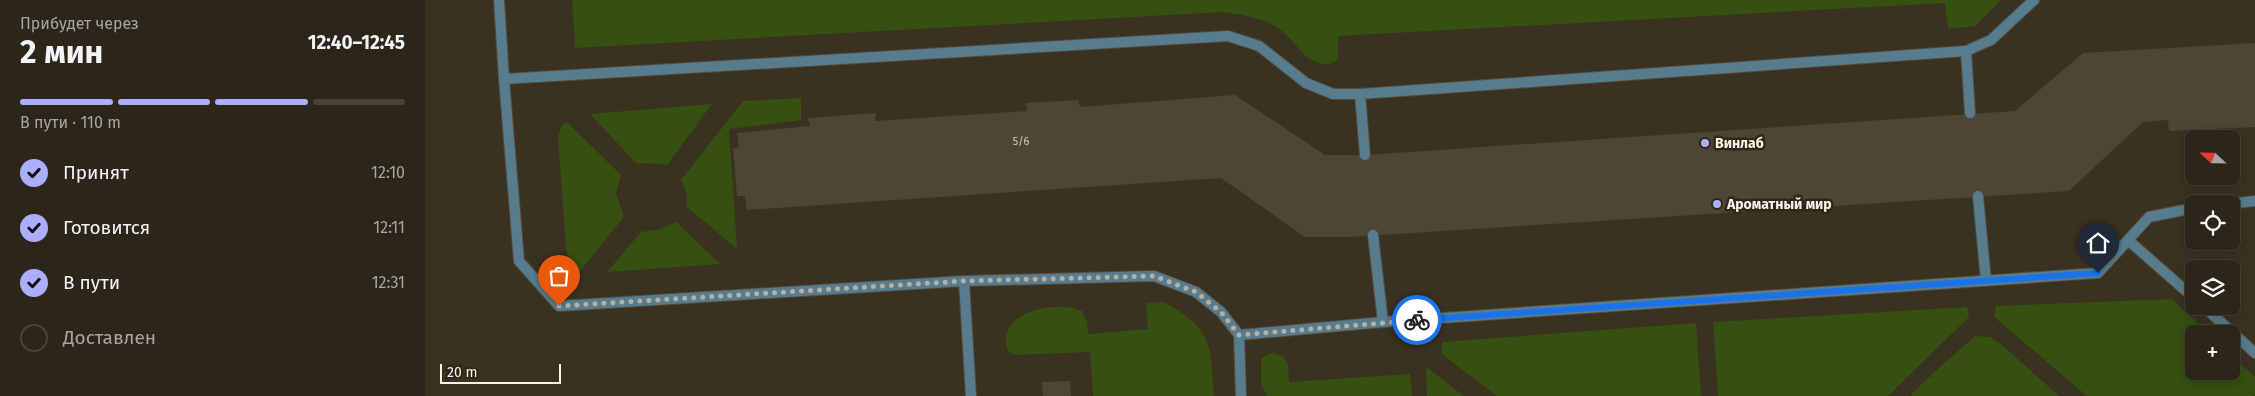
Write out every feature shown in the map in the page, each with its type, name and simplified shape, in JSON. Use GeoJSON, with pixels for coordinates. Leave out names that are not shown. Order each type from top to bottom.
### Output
{"type":"FeatureCollection","features":[{"type":"Feature","properties":{"kind":"lane"},"geometry":{"type":"LineString","coordinates":[[499,0],[519,261],[559,306],[964,281],[1154,276],[1196,292],[1221,312],[1239,335],[1241,396]]}},
{"type":"Feature","properties":{"kind":"lane"},"geometry":{"type":"LineString","coordinates":[[504,79],[1228,36],[1259,46],[1306,83],[1333,94],[1360,94],[1966,51],[1991,40],[2034,0]]}},
{"type":"Feature","properties":{"kind":"lane"},"geometry":{"type":"LineString","coordinates":[[1966,51],[1970,113]]}},
{"type":"Feature","properties":{"kind":"lane"},"geometry":{"type":"LineString","coordinates":[[1360,94],[1365,155]]}},
{"type":"Feature","properties":{"kind":"lane"},"geometry":{"type":"LineString","coordinates":[[1978,196],[1985,281]]}},
{"type":"Feature","properties":{"kind":"lane"},"geometry":{"type":"LineString","coordinates":[[2240,203],[2255,201]]}},
{"type":"Feature","properties":{"kind":"lane"},"geometry":{"type":"LineString","coordinates":[[1239,335],[1383,322],[2098,273],[2149,217],[2185,210]]}},
{"type":"Feature","properties":{"kind":"lane"},"geometry":{"type":"LineString","coordinates":[[1373,235],[1383,322]]}},
{"type":"Feature","properties":{"kind":"lane"},"geometry":{"type":"LineString","coordinates":[[2128,240],[2185,290]]}},
{"type":"Feature","properties":{"kind":"lane"},"geometry":{"type":"LineString","coordinates":[[964,281],[971,396]]}},
{"type":"Feature","properties":{"kind":"lane"},"geometry":{"type":"LineString","coordinates":[[2213,315],[2255,353]]}},
{"type":"Feature","properties":{"kind":"green space"},"geometry":{"type":"Polygon","coordinates":[[[572,0],[2001,0],[1975,26],[1948,29],[1945,3],[1338,36],[1338,59],[1329,65],[1319,63],[1305,55],[1286,35],[1273,25],[1252,17],[1223,12],[575,48],[572,0]]]}},
{"type":"Feature","properties":{"kind":"green space"},"geometry":{"type":"Polygon","coordinates":[[[801,98],[801,120],[729,129],[737,249],[687,207],[686,191],[681,180],[743,101],[801,98]]]}},
{"type":"Feature","properties":{"kind":"green space"},"geometry":{"type":"Polygon","coordinates":[[[712,104],[667,165],[637,164],[590,114],[712,104]]]}},
{"type":"Feature","properties":{"kind":"green space"},"geometry":{"type":"Polygon","coordinates":[[[567,122],[621,175],[616,193],[624,217],[580,271],[570,264],[566,248],[558,137],[562,125],[567,122]]]}},
{"type":"Feature","properties":{"kind":"green space"},"geometry":{"type":"Polygon","coordinates":[[[676,222],[720,264],[607,272],[641,232],[661,229],[676,222]]]}},
{"type":"Feature","properties":{"kind":"green space"},"geometry":{"type":"Polygon","coordinates":[[[2172,299],[2185,311],[2185,315],[2189,315],[2199,325],[2185,325],[2185,380],[2240,380],[2240,363],[2255,377],[2255,394],[2253,396],[2087,396],[1994,317],[1996,306],[2172,299]]]}},
{"type":"Feature","properties":{"kind":"green space"},"geometry":{"type":"Polygon","coordinates":[[[1164,302],[1192,321],[1201,330],[1210,351],[1214,396],[1093,396],[1090,352],[1014,355],[1009,352],[1006,346],[1009,328],[1025,314],[1037,310],[1049,307],[1062,307],[1082,311],[1087,322],[1088,334],[1148,329],[1146,303],[1164,302]]]}},
{"type":"Feature","properties":{"kind":"green space"},"geometry":{"type":"Polygon","coordinates":[[[1967,307],[1969,317],[1888,396],[1718,396],[1713,322],[1967,307]]]}},
{"type":"Feature","properties":{"kind":"green space"},"geometry":{"type":"Polygon","coordinates":[[[1696,323],[1701,396],[1497,396],[1442,354],[1442,342],[1696,323]]]}},
{"type":"Feature","properties":{"kind":"green space"},"geometry":{"type":"Polygon","coordinates":[[[1975,336],[1990,337],[2002,345],[2059,396],[1910,396],[1930,376],[1934,379],[1931,375],[1975,336]]]}},
{"type":"Feature","properties":{"kind":"green space"},"geometry":{"type":"Polygon","coordinates":[[[1271,353],[1283,356],[1288,365],[1289,382],[1410,374],[1412,396],[1267,396],[1261,384],[1261,358],[1271,353]]]}},
{"type":"Feature","properties":{"kind":"green space"},"geometry":{"type":"Polygon","coordinates":[[[1426,367],[1464,396],[1427,396],[1426,367]]]}},
{"type":"Feature","properties":{"kind":"building"},"geometry":{"type":"Polygon","coordinates":[[[2255,43],[2255,127],[2169,131],[2168,120],[2143,122],[2069,191],[1349,237],[1305,237],[1221,178],[747,210],[745,196],[737,196],[733,148],[739,147],[737,133],[810,126],[808,118],[876,113],[875,121],[1027,111],[1026,103],[1078,100],[1080,107],[1235,95],[1325,155],[1365,155],[2015,111],[2083,53],[2255,43]]]}},
{"type":"Feature","properties":{"kind":"building"},"geometry":{"type":"Polygon","coordinates":[[[1070,381],[1071,396],[1043,396],[1042,382],[1070,381]]]}},
{"type":"Feature","properties":{"kind":"way so far"},"geometry":{"type":"LineString","coordinates":[[559,306],[964,281],[1095,276],[1154,276],[1196,292],[1221,312],[1239,335],[1417,320]]}},
{"type":"Feature","properties":{"kind":"place","name":"Винлаб"},"geometry":{"type":"Point","coordinates":[1705,143]}},
{"type":"Feature","properties":{"kind":"place","name":"Ароматный мир"},"geometry":{"type":"Point","coordinates":[1717,204]}},
{"type":"Feature","properties":{"kind":"route"},"geometry":{"type":"LineString","coordinates":[[1417,320],[2098,273]]}}]}
